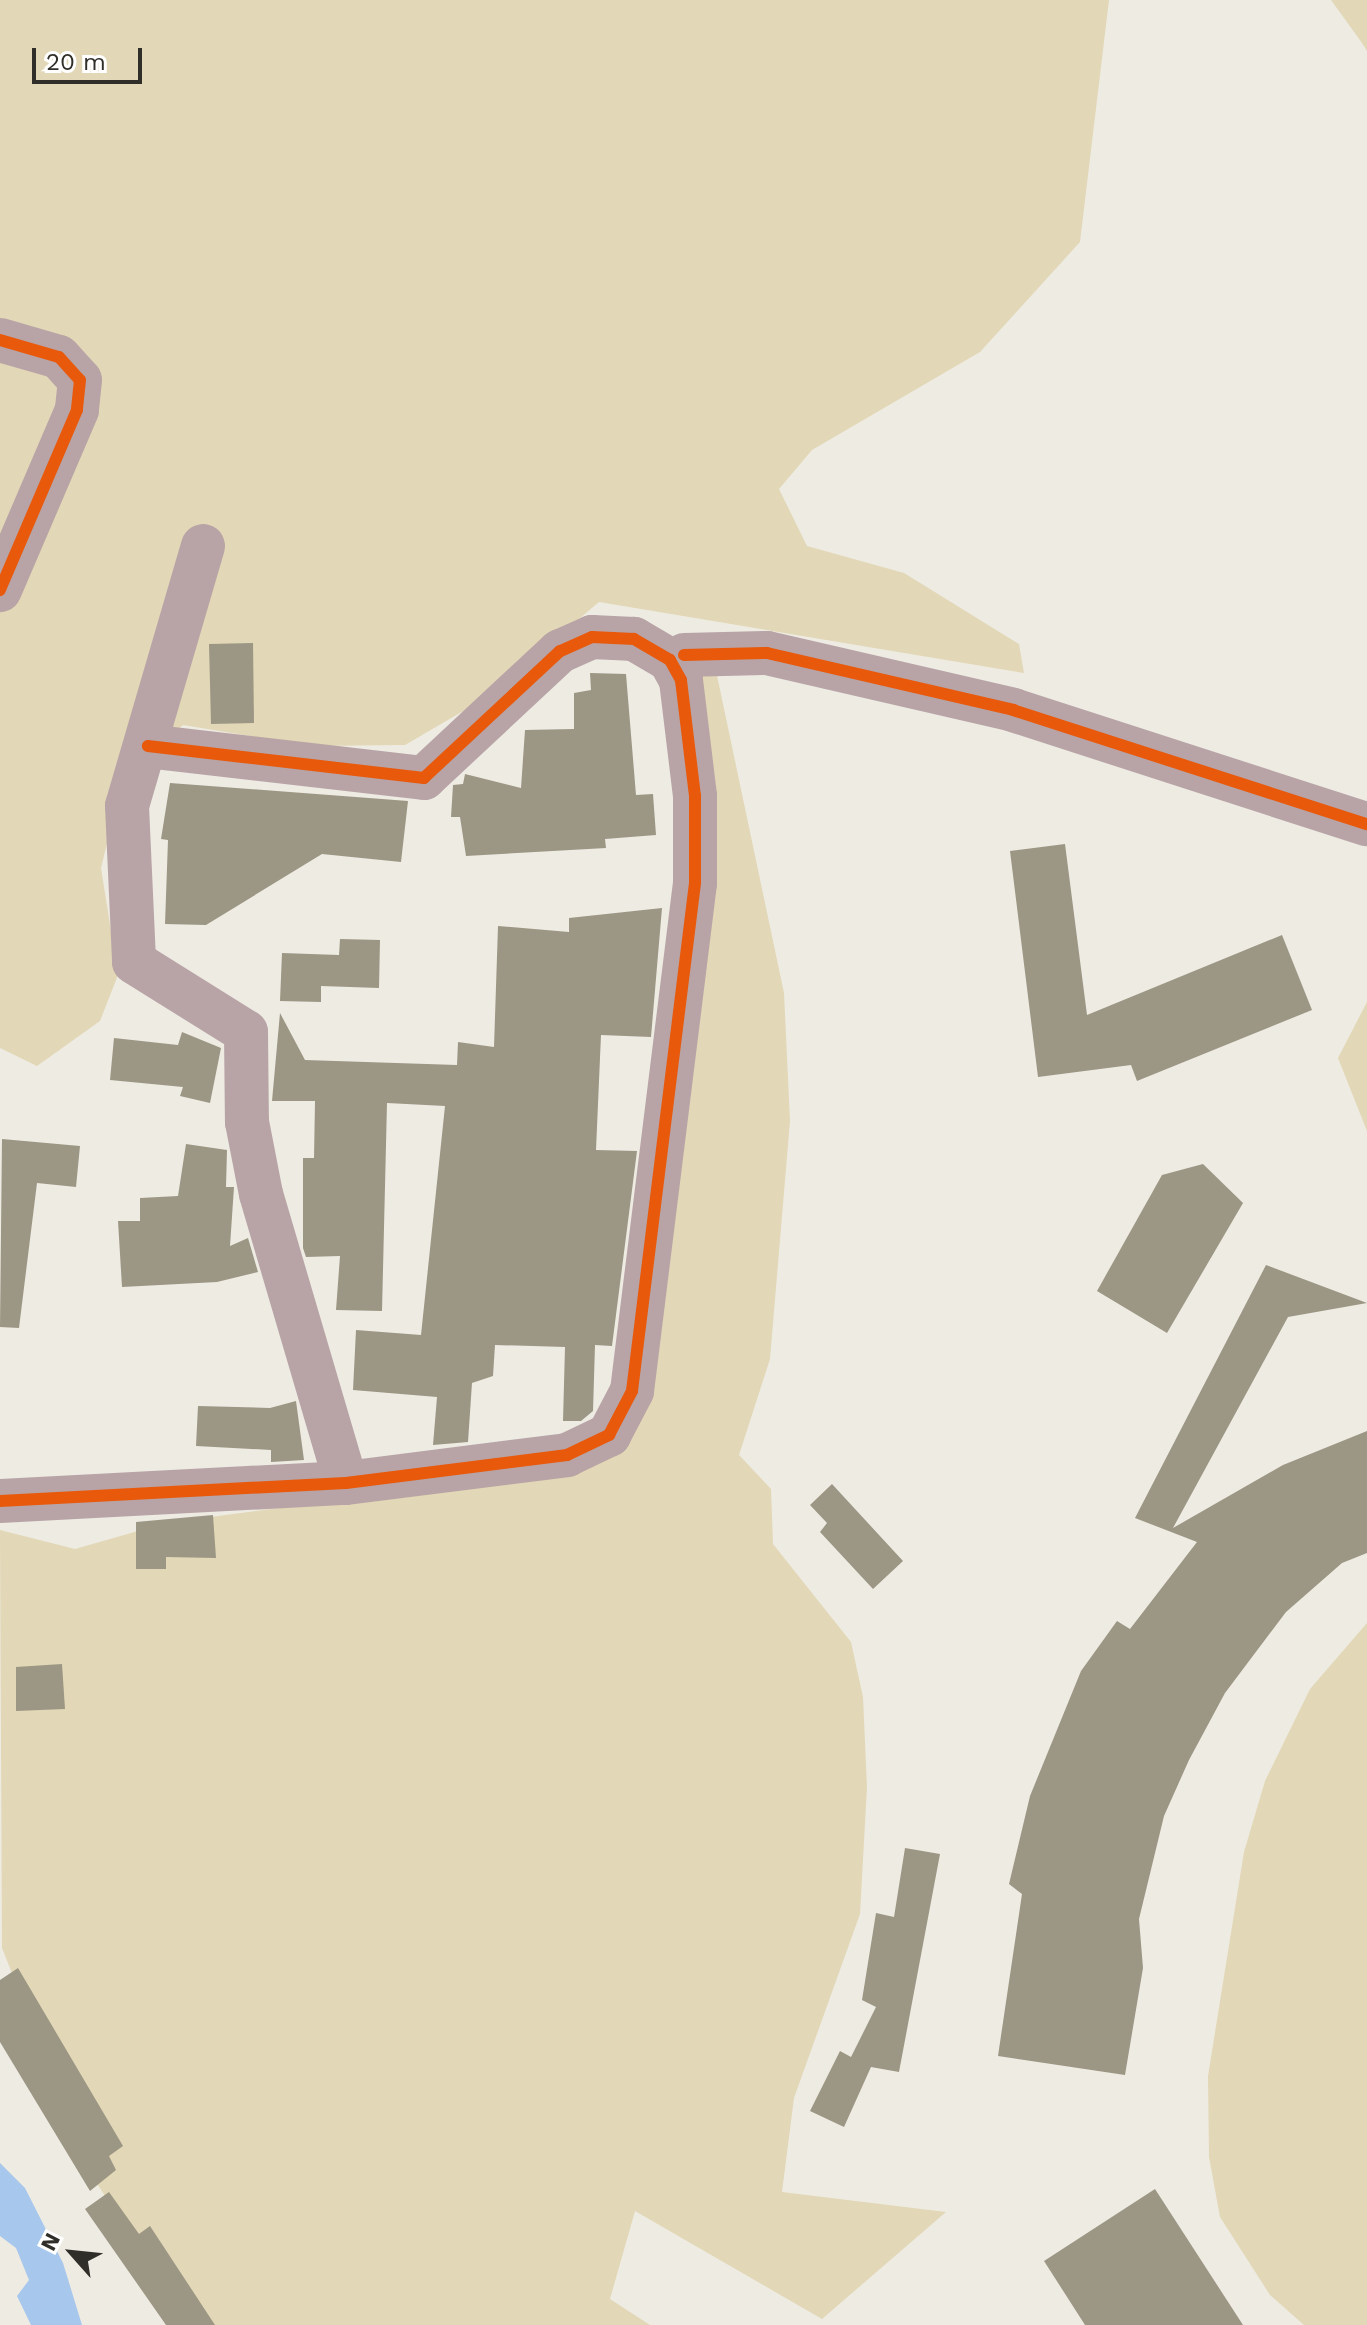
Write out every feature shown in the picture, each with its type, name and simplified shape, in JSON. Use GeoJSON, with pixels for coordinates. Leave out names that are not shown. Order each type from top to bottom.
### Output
{"type":"FeatureCollection","features":[{"type":"Feature","properties":{"kind":"street"},"geometry":{"type":"LineString","coordinates":[[0,340],[59,357],[80,380],[77,410],[0,590]]}},
{"type":"Feature","properties":{"kind":"street"},"geometry":{"type":"LineString","coordinates":[[203,546],[148,746],[127,806],[134,962],[246,1032],[247,1122],[261,1194],[346,1483]]}},
{"type":"Feature","properties":{"kind":"street"},"geometry":{"type":"LineString","coordinates":[[0,1501],[346,1483],[567,1455],[609,1435],[632,1391],[695,883],[695,796],[681,680],[670,660],[634,639],[592,637],[560,651],[424,778],[148,746]]}},
{"type":"Feature","properties":{"kind":"street"},"geometry":{"type":"LineString","coordinates":[[684,655],[767,653],[1013,710],[1367,824]]}},
{"type":"Feature","properties":{"kind":"shaded area"},"geometry":{"type":"Polygon","coordinates":[[[0,0],[1109,0],[1080,242],[980,352],[812,450],[779,489],[807,546],[904,573],[1019,644],[1024,673],[599,602],[484,699],[405,745],[310,746],[183,725],[123,778],[101,868],[118,975],[100,1021],[37,1066],[0,1048],[0,0]]]}},
{"type":"Feature","properties":{"kind":"shaded area"},"geometry":{"type":"Polygon","coordinates":[[[1331,0],[1367,0],[1367,51],[1362,43],[1331,0]]]}},
{"type":"Feature","properties":{"kind":"shaded area"},"geometry":{"type":"Polygon","coordinates":[[[715,666],[784,993],[790,1121],[770,1359],[739,1455],[771,1489],[773,1544],[851,1642],[863,1697],[867,1787],[860,1914],[794,2098],[782,2192],[946,2212],[822,2319],[635,2211],[610,2299],[650,2325],[186,2325],[93,2177],[2,1948],[0,1530],[75,1549],[166,1523],[571,1469],[620,1446],[693,676],[715,666]]]}},
{"type":"Feature","properties":{"kind":"shaded area"},"geometry":{"type":"Polygon","coordinates":[[[1367,1002],[1367,1131],[1338,1058],[1367,1002]]]}},
{"type":"Feature","properties":{"kind":"shaded area"},"geometry":{"type":"Polygon","coordinates":[[[1367,1623],[1367,2325],[1304,2325],[1270,2295],[1220,2217],[1209,2157],[1208,2076],[1244,1852],[1265,1781],[1310,1689],[1367,1623]]]}},
{"type":"Feature","properties":{"kind":"water"},"geometry":{"type":"Polygon","coordinates":[[[0,2163],[25,2188],[63,2263],[82,2325],[31,2325],[17,2296],[29,2280],[16,2248],[0,2236],[0,2163]]]}},
{"type":"Feature","properties":{"kind":"building"},"geometry":{"type":"Polygon","coordinates":[[[253,643],[254,723],[211,724],[209,644],[253,643]]]}},
{"type":"Feature","properties":{"kind":"building"},"geometry":{"type":"Polygon","coordinates":[[[590,673],[626,674],[636,795],[653,794],[656,835],[605,839],[606,848],[466,856],[460,817],[451,817],[453,785],[463,784],[465,774],[521,788],[525,730],[574,729],[574,693],[591,690],[590,673]]]}},
{"type":"Feature","properties":{"kind":"building"},"geometry":{"type":"Polygon","coordinates":[[[170,783],[408,801],[401,862],[322,854],[206,925],[165,924],[168,840],[161,839],[170,783]]]}},
{"type":"Feature","properties":{"kind":"building"},"geometry":{"type":"Polygon","coordinates":[[[1065,844],[1087,1015],[1282,935],[1312,1010],[1137,1081],[1131,1065],[1038,1077],[1010,851],[1065,844]]]}},
{"type":"Feature","properties":{"kind":"building"},"geometry":{"type":"Polygon","coordinates":[[[662,908],[651,1037],[601,1035],[596,1150],[637,1151],[612,1346],[595,1345],[593,1411],[581,1421],[563,1421],[565,1347],[495,1345],[493,1376],[472,1383],[468,1442],[433,1445],[437,1397],[353,1390],[356,1330],[421,1335],[445,1106],[387,1103],[382,1311],[336,1310],[340,1256],[306,1257],[303,1248],[303,1158],[314,1158],[315,1101],[272,1101],[280,1013],[305,1060],[457,1065],[458,1042],[494,1047],[498,926],[569,932],[569,918],[662,908]]]}},
{"type":"Feature","properties":{"kind":"building"},"geometry":{"type":"Polygon","coordinates":[[[340,939],[380,940],[379,988],[321,986],[321,1002],[280,1001],[282,953],[339,955],[340,939]]]}},
{"type":"Feature","properties":{"kind":"building"},"geometry":{"type":"Polygon","coordinates":[[[182,1032],[221,1048],[210,1103],[180,1096],[183,1087],[110,1080],[114,1038],[178,1045],[182,1032]]]}},
{"type":"Feature","properties":{"kind":"building"},"geometry":{"type":"Polygon","coordinates":[[[2,1139],[80,1146],[76,1187],[37,1183],[19,1328],[0,1327],[2,1139]]]}},
{"type":"Feature","properties":{"kind":"building"},"geometry":{"type":"Polygon","coordinates":[[[186,1144],[227,1150],[226,1187],[234,1187],[230,1246],[248,1238],[258,1272],[217,1282],[122,1287],[118,1221],[140,1221],[140,1198],[178,1196],[186,1144]]]}},
{"type":"Feature","properties":{"kind":"building"},"geometry":{"type":"Polygon","coordinates":[[[1203,1164],[1243,1203],[1167,1333],[1097,1291],[1162,1175],[1203,1164]]]}},
{"type":"Feature","properties":{"kind":"building"},"geometry":{"type":"Polygon","coordinates":[[[1266,1265],[1367,1303],[1288,1317],[1173,1528],[1283,1465],[1367,1431],[1367,1553],[1342,1563],[1286,1612],[1225,1693],[1189,1760],[1164,1816],[1139,1919],[1143,1968],[1125,2075],[998,2056],[1022,1894],[1009,1884],[1030,1796],[1081,1671],[1117,1621],[1130,1629],[1197,1542],[1135,1518],[1266,1265]]]}},
{"type":"Feature","properties":{"kind":"building"},"geometry":{"type":"Polygon","coordinates":[[[296,1401],[304,1460],[271,1462],[271,1450],[196,1446],[198,1406],[270,1408],[296,1401]]]}},
{"type":"Feature","properties":{"kind":"building"},"geometry":{"type":"Polygon","coordinates":[[[832,1484],[903,1561],[873,1589],[820,1532],[827,1523],[810,1505],[832,1484]]]}},
{"type":"Feature","properties":{"kind":"building"},"geometry":{"type":"Polygon","coordinates":[[[213,1515],[216,1558],[166,1557],[166,1569],[136,1569],[136,1522],[213,1515]]]}},
{"type":"Feature","properties":{"kind":"building"},"geometry":{"type":"Polygon","coordinates":[[[62,1664],[65,1709],[16,1711],[16,1667],[62,1664]]]}},
{"type":"Feature","properties":{"kind":"building"},"geometry":{"type":"Polygon","coordinates":[[[905,1848],[940,1854],[899,2072],[871,2067],[844,2127],[810,2111],[840,2051],[851,2057],[876,2007],[862,2000],[876,1913],[894,1917],[905,1848]]]}},
{"type":"Feature","properties":{"kind":"building"},"geometry":{"type":"Polygon","coordinates":[[[18,1968],[123,2146],[109,2156],[116,2170],[90,2191],[0,2042],[0,1980],[18,1968]]]}},
{"type":"Feature","properties":{"kind":"building"},"geometry":{"type":"Polygon","coordinates":[[[1155,2189],[1243,2325],[1085,2325],[1044,2261],[1155,2189]]]}},
{"type":"Feature","properties":{"kind":"building"},"geometry":{"type":"Polygon","coordinates":[[[109,2192],[139,2234],[150,2226],[215,2325],[166,2325],[85,2209],[109,2192]]]}},
{"type":"Feature","properties":{"kind":"cycle path"},"geometry":{"type":"LineString","coordinates":[[0,340],[59,357],[80,380],[77,410],[0,590]]}},
{"type":"Feature","properties":{"kind":"cycle path"},"geometry":{"type":"LineString","coordinates":[[0,1501],[346,1483],[567,1455],[609,1435],[632,1391],[695,883],[695,796],[681,680],[670,660],[634,639],[592,637],[560,651],[424,778],[148,746]]}},
{"type":"Feature","properties":{"kind":"cycle path"},"geometry":{"type":"LineString","coordinates":[[684,655],[767,653],[1013,710],[1367,824]]}}]}
